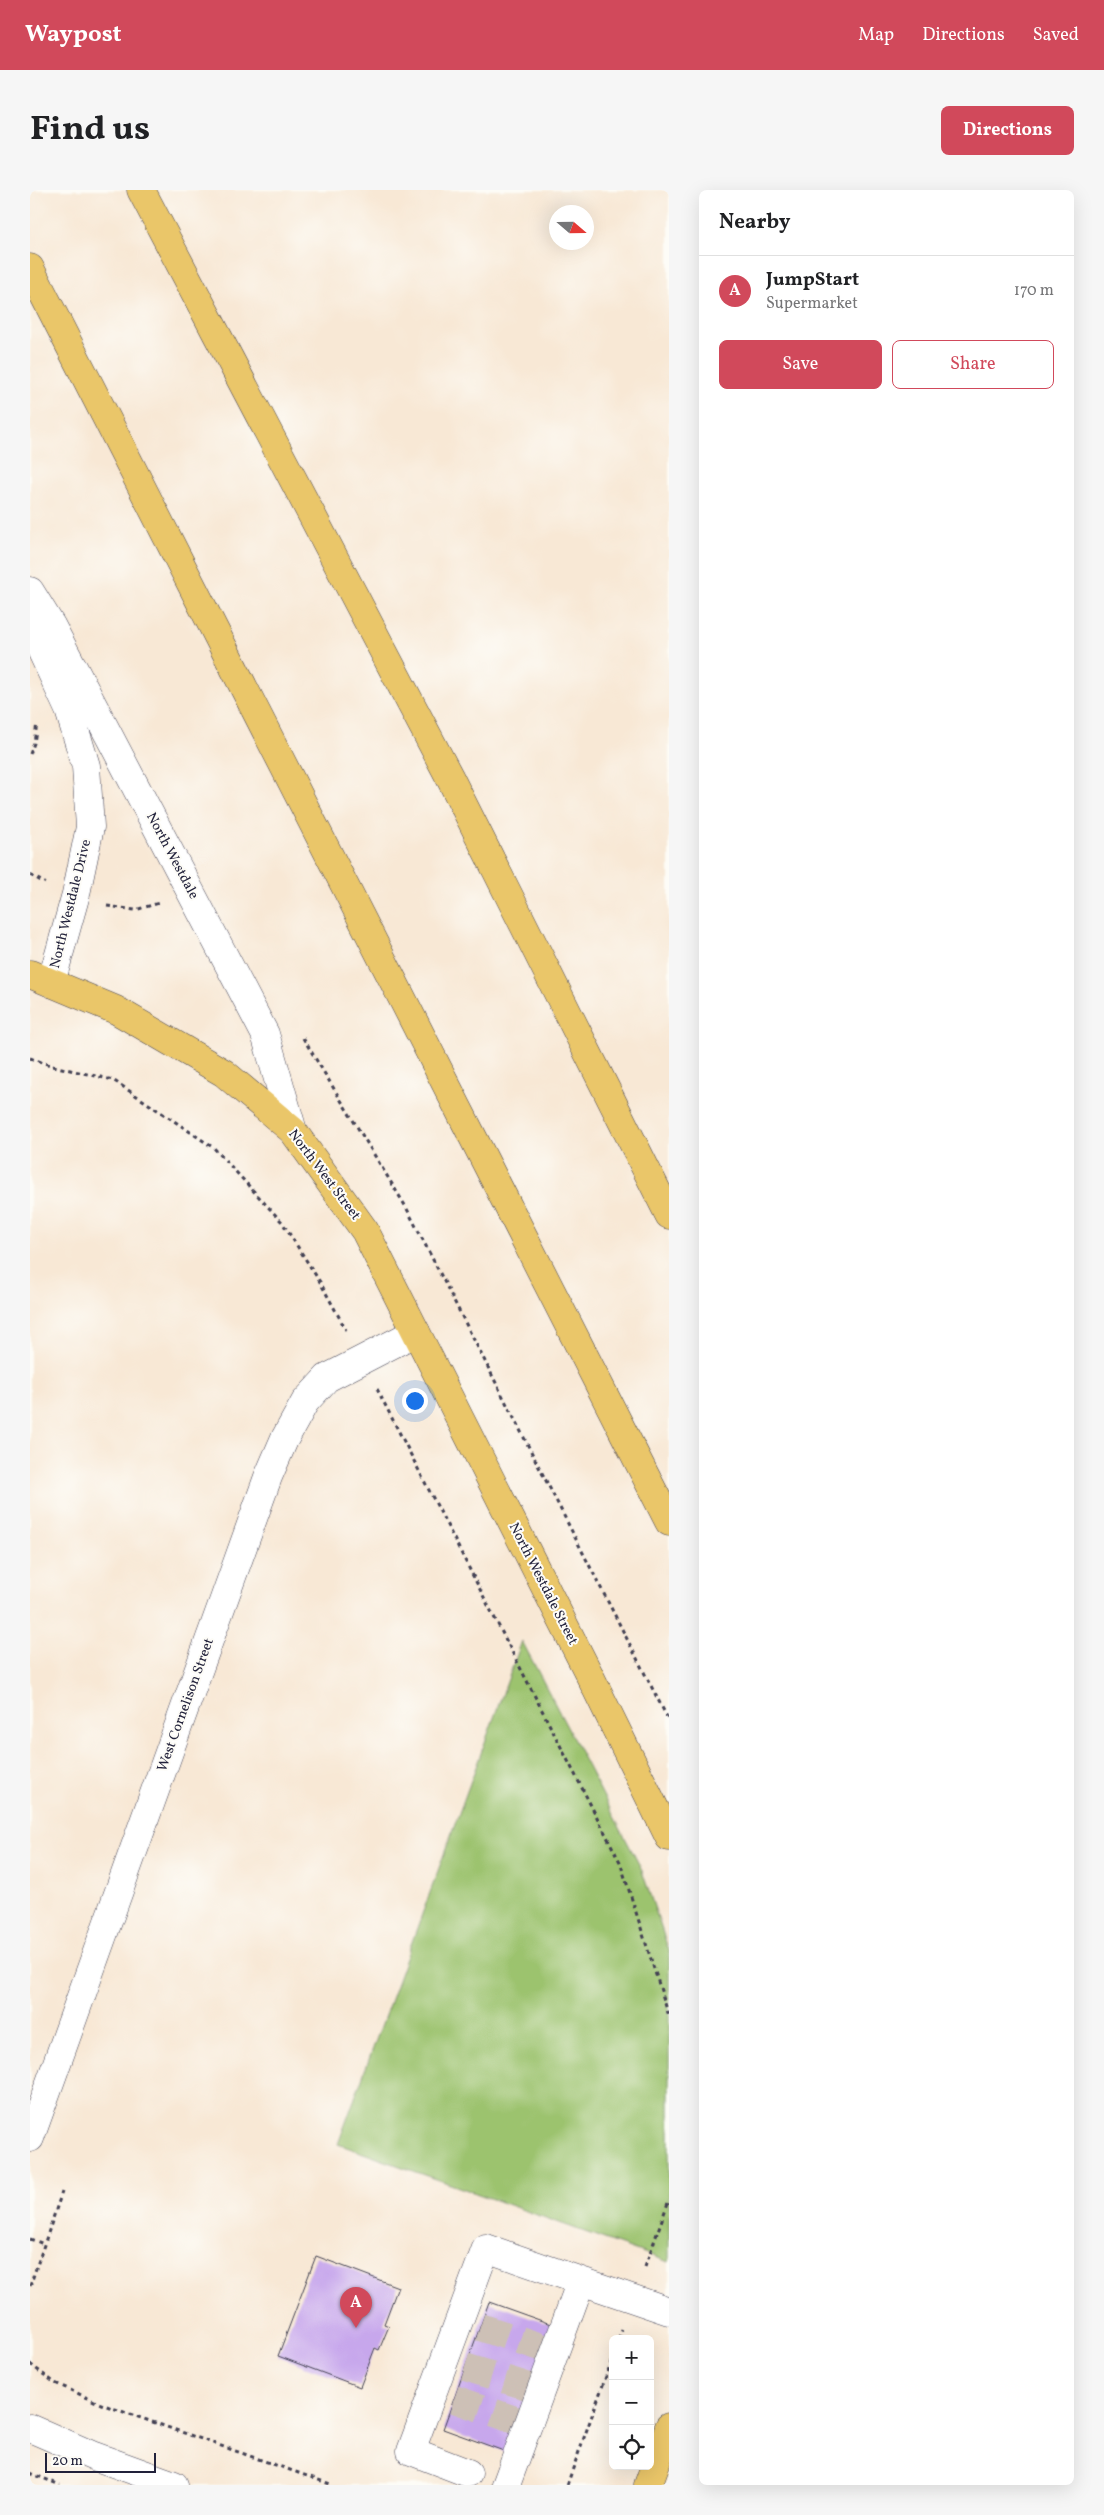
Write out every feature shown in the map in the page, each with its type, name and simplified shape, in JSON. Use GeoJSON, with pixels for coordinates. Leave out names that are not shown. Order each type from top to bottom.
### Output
{"type":"FeatureCollection","features":[{"type":"Feature","properties":{"kind":"main road"},"geometry":{"type":"LineString","coordinates":[[141,190],[450,778],[669,1215]]}},
{"type":"Feature","properties":{"kind":"main road"},"geometry":{"type":"LineString","coordinates":[[30,268],[669,1522]]}},
{"type":"Feature","properties":{"kind":"main road","name":"North West Street"},"geometry":{"type":"LineString","coordinates":[[41,979],[116,1010],[224,1073],[293,1131],[365,1230],[416,1332]]}},
{"type":"Feature","properties":{"kind":"main road","name":"North Westdale Street"},"geometry":{"type":"LineString","coordinates":[[416,1332],[669,1837]]}},
{"type":"Feature","properties":{"kind":"main road"},"geometry":{"type":"LineString","coordinates":[[648,2485],[669,2427]]}},
{"type":"Feature","properties":{"kind":"street","name":"North Westdale"},"geometry":{"type":"LineString","coordinates":[[30,591],[52,625],[265,1034],[293,1131]]}},
{"type":"Feature","properties":{"kind":"street","name":"North Westdale Drive"},"geometry":{"type":"LineString","coordinates":[[30,626],[69,710],[86,766],[90,827],[76,894],[41,979]]}},
{"type":"Feature","properties":{"kind":"street","name":"West Cornelison Street"},"geometry":{"type":"LineString","coordinates":[[30,2138],[268,1477],[284,1440],[305,1402],[327,1378],[416,1332]]}},
{"type":"Feature","properties":{"kind":"street"},"geometry":{"type":"LineString","coordinates":[[501,2485],[466,2479],[410,2451],[443,2396],[470,2323],[486,2248],[669,2311]]}},
{"type":"Feature","properties":{"kind":"street"},"geometry":{"type":"LineString","coordinates":[[506,2485],[538,2390],[581,2281]]}},
{"type":"Feature","properties":{"kind":"street"},"geometry":{"type":"LineString","coordinates":[[30,2428],[94,2456],[174,2485]]}},
{"type":"Feature","properties":{"kind":"path"},"geometry":{"type":"LineString","coordinates":[[30,875],[109,907],[135,910],[154,906],[188,887]]}},
{"type":"Feature","properties":{"kind":"path"},"geometry":{"type":"LineString","coordinates":[[299,1033],[406,1207],[669,1721]]}},
{"type":"Feature","properties":{"kind":"path"},"geometry":{"type":"LineString","coordinates":[[30,1058],[53,1066],[113,1080],[214,1148],[282,1222],[320,1282],[362,1360],[620,1862],[669,2016]]}},
{"type":"Feature","properties":{"kind":"path"},"geometry":{"type":"LineString","coordinates":[[30,2286],[62,2192]]}},
{"type":"Feature","properties":{"kind":"path"},"geometry":{"type":"LineString","coordinates":[[30,2239],[44,2244]]}},
{"type":"Feature","properties":{"kind":"path"},"geometry":{"type":"LineString","coordinates":[[30,2364],[55,2382],[101,2404],[333,2485]]}},
{"type":"Feature","properties":{"kind":"path"},"geometry":{"type":"LineString","coordinates":[[567,2485],[609,2368]]}},
{"type":"Feature","properties":{"kind":"path"},"geometry":{"type":"LineString","coordinates":[[30,2472],[60,2485]]}},
{"type":"Feature","properties":{"kind":"green space"},"geometry":{"type":"Polygon","coordinates":[[[522,1641],[641,1868],[669,1951],[669,2262],[338,2144],[522,1641]]]}},
{"type":"Feature","properties":{"kind":"building"},"geometry":{"type":"Polygon","coordinates":[[[316,2256],[398,2287],[384,2324],[389,2326],[379,2350],[375,2348],[360,2387],[278,2356],[316,2256]]]}},
{"type":"Feature","properties":{"kind":"building"},"geometry":{"type":"Polygon","coordinates":[[[489,2302],[559,2327],[512,2454],[443,2429],[489,2302]]]}},
{"type":"Feature","properties":{"kind":"tunnel"},"geometry":{"type":"LineString","coordinates":[[480,2327],[550,2350]]}},
{"type":"Feature","properties":{"kind":"tunnel"},"geometry":{"type":"LineString","coordinates":[[465,2367],[536,2389]]}},
{"type":"Feature","properties":{"kind":"tunnel"},"geometry":{"type":"LineString","coordinates":[[454,2399],[524,2423]]}},
{"type":"Feature","properties":{"kind":"place","name":"JumpStart"},"geometry":{"type":"Point","coordinates":[356,2328]}}]}
